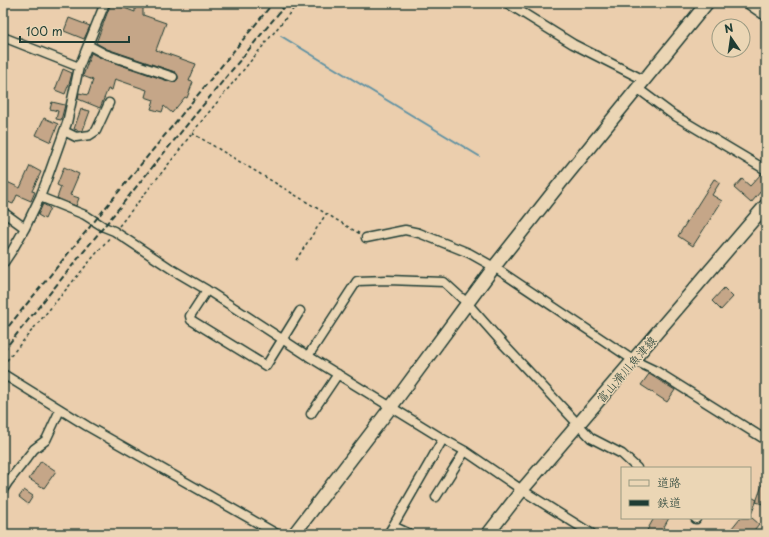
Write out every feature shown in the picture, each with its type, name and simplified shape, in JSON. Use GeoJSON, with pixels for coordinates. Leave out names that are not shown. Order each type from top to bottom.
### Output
{"type":"FeatureCollection","features":[{"type":"Feature","properties":{"kind":"street"},"geometry":{"type":"LineString","coordinates":[[3,264],[13,250],[40,197],[67,124],[79,67],[105,3]]}},
{"type":"Feature","properties":{"kind":"street"},"geometry":{"type":"LineString","coordinates":[[506,3],[640,84],[672,114],[766,170]]}},
{"type":"Feature","properties":{"kind":"street"},"geometry":{"type":"LineString","coordinates":[[294,534],[391,407],[494,267],[640,84],[707,3]]}},
{"type":"Feature","properties":{"kind":"street"},"geometry":{"type":"LineString","coordinates":[[750,3],[766,14]]}},
{"type":"Feature","properties":{"kind":"street"},"geometry":{"type":"LineString","coordinates":[[3,37],[79,67]]}},
{"type":"Feature","properties":{"kind":"street"},"geometry":{"type":"LineString","coordinates":[[88,45],[105,54],[173,77]]}},
{"type":"Feature","properties":{"kind":"street"},"geometry":{"type":"LineString","coordinates":[[64,131],[76,137],[90,135],[96,131],[109,102]]}},
{"type":"Feature","properties":{"kind":"street"},"geometry":{"type":"LineString","coordinates":[[40,197],[85,215],[104,227],[114,231],[308,356],[465,451],[588,533]]}},
{"type":"Feature","properties":{"kind":"street","name":"富山滑川魚津線"},"geometry":{"type":"LineString","coordinates":[[488,534],[522,490],[766,206]]}},
{"type":"Feature","properties":{"kind":"street"},"geometry":{"type":"LineString","coordinates":[[3,212],[25,228]]}},
{"type":"Feature","properties":{"kind":"street"},"geometry":{"type":"LineString","coordinates":[[366,238],[405,230],[419,233],[469,253],[494,267],[633,360],[656,371],[766,440]]}},
{"type":"Feature","properties":{"kind":"street"},"geometry":{"type":"LineString","coordinates":[[308,356],[357,281],[388,280],[444,282],[467,303],[591,438],[622,454],[637,467]]}},
{"type":"Feature","properties":{"kind":"street"},"geometry":{"type":"LineString","coordinates":[[207,290],[190,316],[191,320],[266,366],[300,311]]}},
{"type":"Feature","properties":{"kind":"street"},"geometry":{"type":"LineString","coordinates":[[3,374],[60,410],[277,534]]}},
{"type":"Feature","properties":{"kind":"street"},"geometry":{"type":"LineString","coordinates":[[311,414],[338,374]]}},
{"type":"Feature","properties":{"kind":"street"},"geometry":{"type":"LineString","coordinates":[[3,490],[34,449],[46,440],[60,410]]}},
{"type":"Feature","properties":{"kind":"street"},"geometry":{"type":"LineString","coordinates":[[388,534],[443,439]]}},
{"type":"Feature","properties":{"kind":"street"},"geometry":{"type":"LineString","coordinates":[[436,497],[465,451]]}},
{"type":"Feature","properties":{"kind":"street"},"geometry":{"type":"LineString","coordinates":[[393,526],[408,534]]}},
{"type":"Feature","properties":{"kind":"path"},"geometry":{"type":"LineString","coordinates":[[3,365],[114,231],[298,3]]}},
{"type":"Feature","properties":{"kind":"path"},"geometry":{"type":"LineString","coordinates":[[192,133],[366,238]]}},
{"type":"Feature","properties":{"kind":"path"},"geometry":{"type":"LineString","coordinates":[[296,260],[326,214]]}},
{"type":"Feature","properties":{"kind":"building"},"geometry":{"type":"Polygon","coordinates":[[[111,3],[135,12],[135,3],[143,3],[143,15],[166,23],[156,50],[196,64],[189,81],[193,82],[187,98],[185,97],[172,113],[164,106],[162,112],[151,109],[154,100],[145,97],[147,90],[115,79],[112,90],[108,89],[100,108],[78,99],[79,93],[88,95],[93,80],[83,76],[91,53],[103,59],[171,82],[178,79],[175,72],[107,49],[96,43],[111,3]]]}},
{"type":"Feature","properties":{"kind":"building"},"geometry":{"type":"Polygon","coordinates":[[[69,18],[90,26],[84,39],[64,31],[69,18]]]}},
{"type":"Feature","properties":{"kind":"building"},"geometry":{"type":"Polygon","coordinates":[[[63,69],[72,73],[65,94],[55,90],[63,69]]]}},
{"type":"Feature","properties":{"kind":"building"},"geometry":{"type":"Polygon","coordinates":[[[52,102],[65,105],[61,120],[56,119],[58,111],[50,109],[52,102]]]}},
{"type":"Feature","properties":{"kind":"building"},"geometry":{"type":"Polygon","coordinates":[[[81,109],[90,111],[83,130],[80,131],[74,129],[81,109]]]}},
{"type":"Feature","properties":{"kind":"building"},"geometry":{"type":"Polygon","coordinates":[[[44,118],[58,124],[51,142],[36,135],[44,118]]]}},
{"type":"Feature","properties":{"kind":"building"},"geometry":{"type":"Polygon","coordinates":[[[30,166],[41,172],[32,191],[35,192],[31,201],[17,195],[13,204],[3,200],[3,186],[5,181],[20,188],[30,166]]]}},
{"type":"Feature","properties":{"kind":"building"},"geometry":{"type":"Polygon","coordinates":[[[64,167],[79,174],[70,195],[79,198],[76,206],[57,198],[61,187],[57,185],[64,167]]]}},
{"type":"Feature","properties":{"kind":"building"},"geometry":{"type":"Polygon","coordinates":[[[761,174],[766,178],[766,185],[751,203],[734,188],[742,179],[750,186],[761,174]]]}},
{"type":"Feature","properties":{"kind":"building"},"geometry":{"type":"Polygon","coordinates":[[[714,179],[720,182],[712,195],[722,201],[693,246],[678,236],[714,179]]]}},
{"type":"Feature","properties":{"kind":"building"},"geometry":{"type":"Polygon","coordinates":[[[43,204],[50,208],[45,219],[38,215],[43,204]]]}},
{"type":"Feature","properties":{"kind":"building"},"geometry":{"type":"Polygon","coordinates":[[[724,288],[733,297],[721,310],[712,301],[724,288]]]}},
{"type":"Feature","properties":{"kind":"building"},"geometry":{"type":"Polygon","coordinates":[[[649,374],[675,390],[667,402],[641,385],[649,374]]]}},
{"type":"Feature","properties":{"kind":"building"},"geometry":{"type":"Polygon","coordinates":[[[41,461],[56,471],[44,488],[29,479],[41,461]]]}},
{"type":"Feature","properties":{"kind":"building"},"geometry":{"type":"Polygon","coordinates":[[[766,477],[766,505],[756,502],[766,477]]]}},
{"type":"Feature","properties":{"kind":"building"},"geometry":{"type":"Polygon","coordinates":[[[24,490],[33,496],[28,504],[19,497],[24,490]]]}},
{"type":"Feature","properties":{"kind":"building"},"geometry":{"type":"Polygon","coordinates":[[[751,497],[757,500],[751,515],[751,497]]]}},
{"type":"Feature","properties":{"kind":"building"},"geometry":{"type":"Polygon","coordinates":[[[752,518],[759,524],[751,534],[727,534],[739,519],[752,518]]]}},
{"type":"Feature","properties":{"kind":"building"},"geometry":{"type":"Polygon","coordinates":[[[653,519],[668,519],[660,534],[645,534],[653,519]]]}},
{"type":"Feature","properties":{"kind":"waterway"},"geometry":{"type":"LineString","coordinates":[[281,36],[479,156]]}},
{"type":"Feature","properties":{"kind":"waterway"},"geometry":{"type":"LineString","coordinates":[[5,370],[25,383]]}},
{"type":"Feature","properties":{"kind":"waterway"},"geometry":{"type":"LineString","coordinates":[[55,401],[64,407]]}},
{"type":"Feature","properties":{"kind":"railway"},"geometry":{"type":"LineString","coordinates":[[3,333],[273,3]]}},
{"type":"Feature","properties":{"kind":"railway"},"geometry":{"type":"LineString","coordinates":[[3,351],[287,3]]}}]}
